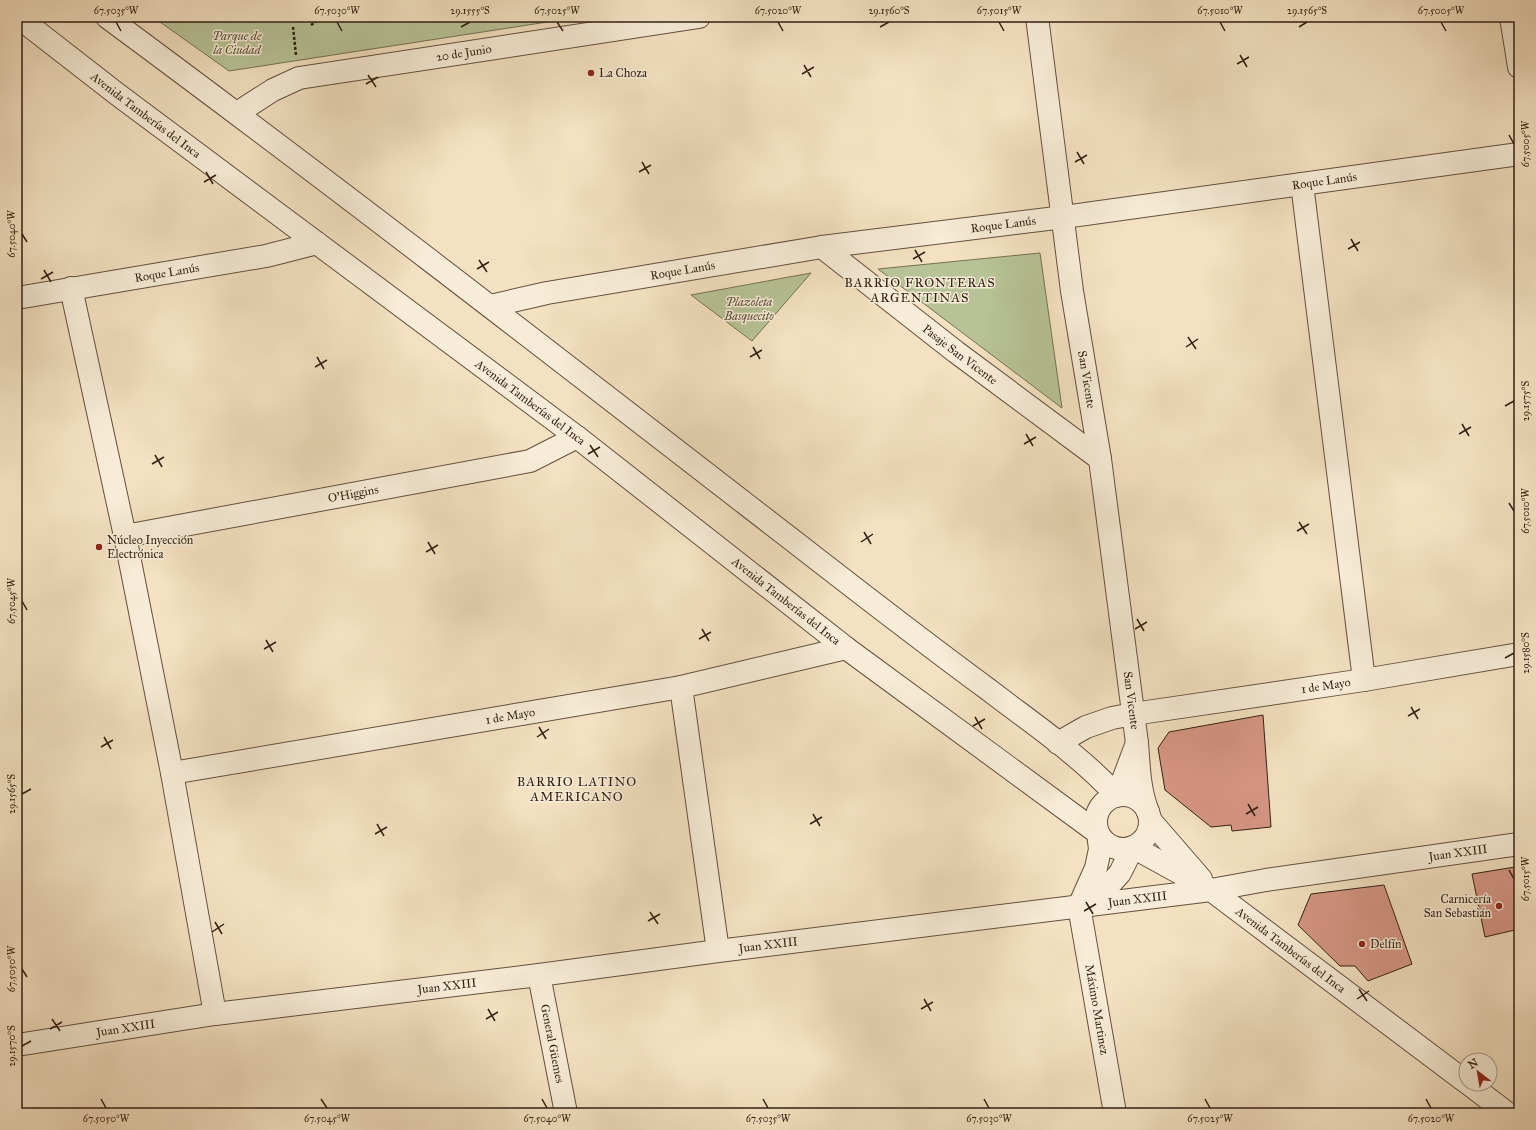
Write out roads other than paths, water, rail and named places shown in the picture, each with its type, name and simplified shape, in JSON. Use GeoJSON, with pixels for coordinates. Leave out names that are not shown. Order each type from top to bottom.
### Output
{"type":"FeatureCollection","features":[{"type":"Feature","properties":{"kind":"street","name":"Avenida Tamberías del Inca"},"geometry":{"type":"LineString","coordinates":[[18,17],[117,94],[577,437],[846,648],[1098,833]]}},
{"type":"Feature","properties":{"kind":"street"},"geometry":{"type":"LineString","coordinates":[[107,17],[490,306],[889,615],[1058,743],[1092,770],[1117,796]]}},
{"type":"Feature","properties":{"kind":"street","name":"20 de Junio"},"geometry":{"type":"LineString","coordinates":[[237,114],[273,90],[299,78],[699,17]]}},
{"type":"Feature","properties":{"kind":"street","name":"San Vicente"},"geometry":{"type":"LineString","coordinates":[[1037,17],[1064,217],[1072,291],[1100,459],[1138,743],[1140,784],[1142,797],[1149,816]]}},
{"type":"Feature","properties":{"kind":"street"},"geometry":{"type":"LineString","coordinates":[[1511,17],[1519,67]]}},
{"type":"Feature","properties":{"kind":"street","name":"Roque Lanús"},"geometry":{"type":"LineString","coordinates":[[490,306],[548,293],[822,247],[1064,217],[1519,154]]}},
{"type":"Feature","properties":{"kind":"street"},"geometry":{"type":"LineString","coordinates":[[1302,184],[1364,680]]}},
{"type":"Feature","properties":{"kind":"street","name":"Roque Lanús"},"geometry":{"type":"LineString","coordinates":[[17,298],[266,256],[316,243]]}},
{"type":"Feature","properties":{"kind":"street","name":"Pasaje San Vicente"},"geometry":{"type":"LineString","coordinates":[[822,247],[956,352],[1100,459]]}},
{"type":"Feature","properties":{"kind":"street"},"geometry":{"type":"LineString","coordinates":[[71,288],[125,536],[172,773],[215,1014]]}},
{"type":"Feature","properties":{"kind":"street","name":"O'Higgins"},"geometry":{"type":"LineString","coordinates":[[125,536],[530,461],[577,437]]}},
{"type":"Feature","properties":{"kind":"street","name":"1 de Mayo"},"geometry":{"type":"LineString","coordinates":[[172,773],[681,687],[846,648]]}},
{"type":"Feature","properties":{"kind":"street","name":"1 de Mayo"},"geometry":{"type":"LineString","coordinates":[[1058,743],[1086,727],[1112,718],[1364,680],[1519,654]]}},
{"type":"Feature","properties":{"kind":"street"},"geometry":{"type":"LineString","coordinates":[[681,687],[718,951]]}},
{"type":"Feature","properties":{"kind":"street"},"geometry":{"type":"LineString","coordinates":[[1117,796],[1138,743]]}},
{"type":"Feature","properties":{"kind":"street"},"geometry":{"type":"LineString","coordinates":[[1117,796],[1135,798],[1142,804],[1149,816],[1149,828],[1145,836],[1133,847],[1120,873],[1104,891],[1079,906],[1096,868],[1100,849],[1096,825],[1096,818],[1099,810],[1104,803],[1117,796]]}},
{"type":"Feature","properties":{"kind":"street","name":"Avenida Tamberías del Inca"},"geometry":{"type":"LineString","coordinates":[[1149,816],[1211,890]]}},
{"type":"Feature","properties":{"kind":"street"},"geometry":{"type":"LineString","coordinates":[[1098,833],[1109,845],[1125,849],[1133,847]]}},
{"type":"Feature","properties":{"kind":"street","name":"Juan XXIII"},"geometry":{"type":"LineString","coordinates":[[17,1046],[215,1014],[539,975],[718,951],[1211,890],[1274,879],[1519,844]]}},
{"type":"Feature","properties":{"kind":"street","name":"Avenida Tamberías del Inca"},"geometry":{"type":"LineString","coordinates":[[1133,847],[1211,890],[1458,1076]]}},
{"type":"Feature","properties":{"kind":"street","name":"Máximo Martinez"},"geometry":{"type":"LineString","coordinates":[[1079,906],[1115,1113]]}},
{"type":"Feature","properties":{"kind":"street","name":"General Güemes"},"geometry":{"type":"LineString","coordinates":[[539,975],[566,1113]]}},
{"type":"Feature","properties":{"kind":"street"},"geometry":{"type":"LineString","coordinates":[[1479,1092],[1507,1113]]}},
{"type":"Feature","properties":{"kind":"place","name":"La Choza"},"geometry":{"type":"Point","coordinates":[591,73]}},
{"type":"Feature","properties":{"kind":"place","name":"Núcleo Inyección Electrónica"},"geometry":{"type":"Point","coordinates":[99,547]}},
{"type":"Feature","properties":{"kind":"place","name":"Carnicería San Sebastián"},"geometry":{"type":"Point","coordinates":[1499,906]}},
{"type":"Feature","properties":{"kind":"place","name":"Delfín"},"geometry":{"type":"Point","coordinates":[1362,944]}},
{"type":"Feature","properties":{"kind":"district","name":"BARRIO FRONTERAS ARGENTINAS"},"geometry":{"type":"Point","coordinates":[920,290]}},
{"type":"Feature","properties":{"kind":"district","name":"BARRIO LATINO AMERICANO"},"geometry":{"type":"Point","coordinates":[577,788]}},
{"type":"Feature","properties":{"kind":"park label","name":"Parque de la Ciudad"},"geometry":{"type":"Point","coordinates":[237,43]}},
{"type":"Feature","properties":{"kind":"park label","name":"Plazoleta Basquecito"},"geometry":{"type":"Point","coordinates":[749,309]}}]}
